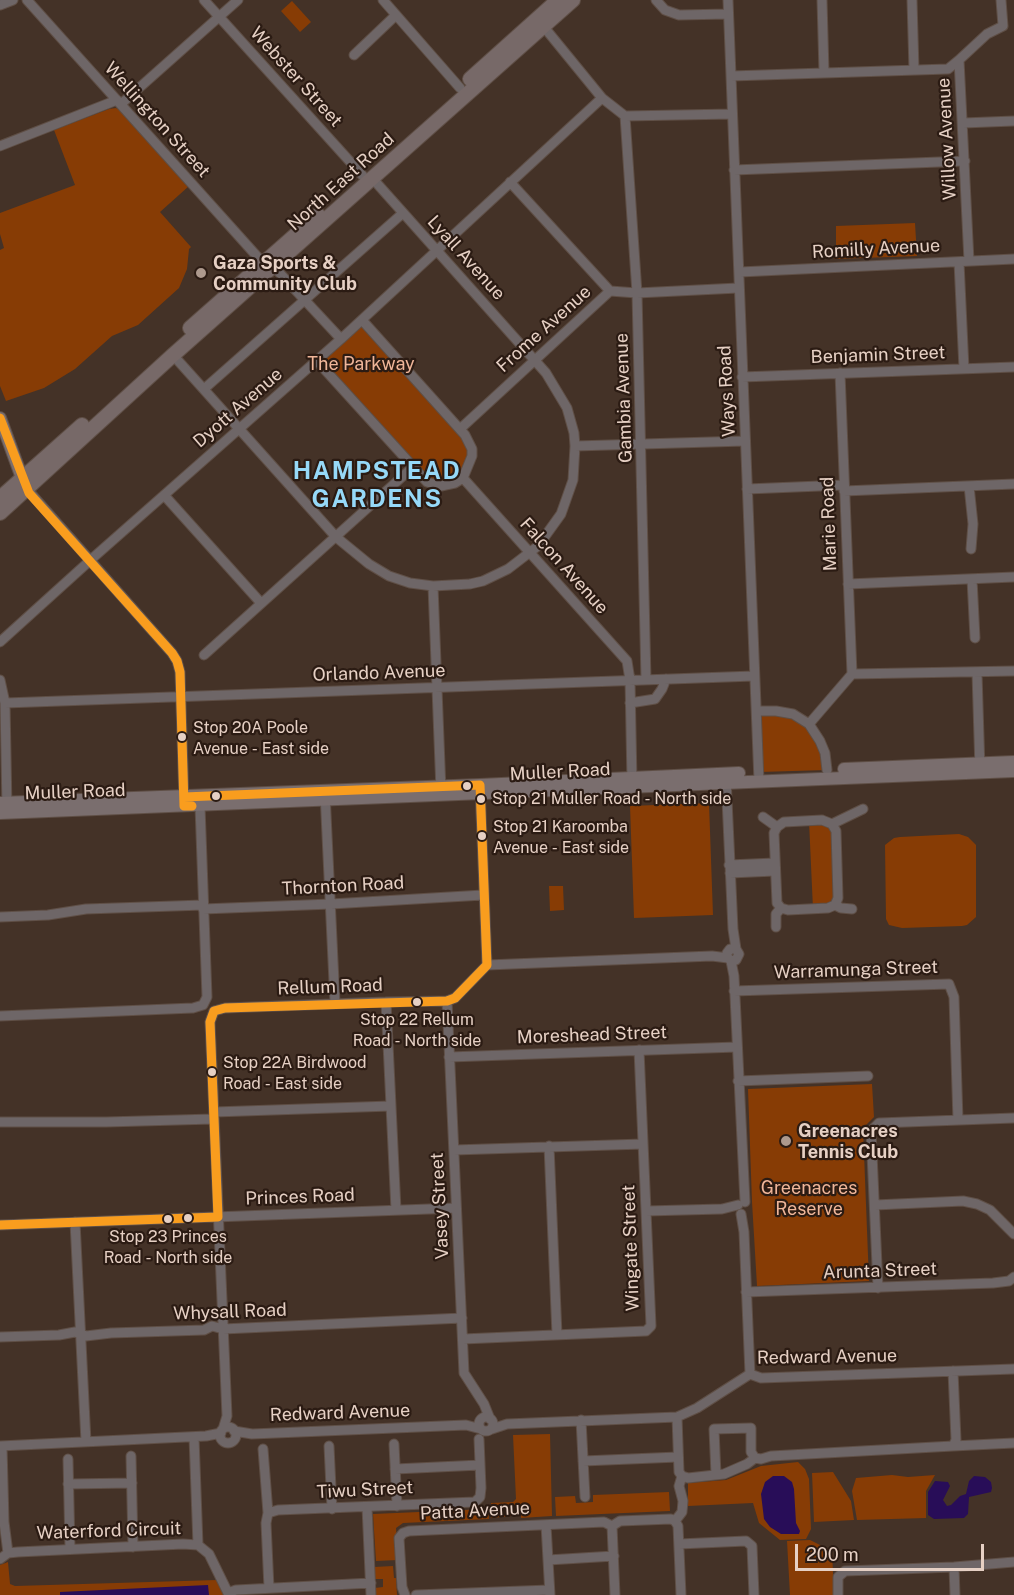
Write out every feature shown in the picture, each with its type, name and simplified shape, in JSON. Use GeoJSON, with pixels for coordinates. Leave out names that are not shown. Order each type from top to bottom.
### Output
{"type":"FeatureCollection","features":[{"type":"Feature","properties":{"kind":"highway","name":"North East Road"},"geometry":{"type":"LineString","coordinates":[[540,23],[558,0]]}},
{"type":"Feature","properties":{"kind":"highway","name":"North East Road"},"geometry":{"type":"LineString","coordinates":[[0,513],[24,483],[170,352],[540,23],[573,0]]}},
{"type":"Feature","properties":{"kind":"highway","name":"North East Road"},"geometry":{"type":"LineString","coordinates":[[0,498],[24,483]]}},
{"type":"Feature","properties":{"kind":"main road"},"geometry":{"type":"LineString","coordinates":[[0,418],[24,483]]}},
{"type":"Feature","properties":{"kind":"main road","name":"Muller Road"},"geometry":{"type":"LineString","coordinates":[[4,808],[980,768],[1014,762]]}},
{"type":"Feature","properties":{"kind":"main road","name":"Muller Road"},"geometry":{"type":"LineString","coordinates":[[759,776],[827,770],[980,768],[1014,771]]}},
{"type":"Feature","properties":{"kind":"main road","name":"Muller Road"},"geometry":{"type":"LineString","coordinates":[[184,802],[200,806],[325,796]]}},
{"type":"Feature","properties":{"kind":"street"},"geometry":{"type":"LineString","coordinates":[[0,5],[13,0]]}},
{"type":"Feature","properties":{"kind":"street","name":"Wellington Street"},"geometry":{"type":"LineString","coordinates":[[27,0],[268,265],[341,339]]}},
{"type":"Feature","properties":{"kind":"street","name":"Webster Street"},"geometry":{"type":"LineString","coordinates":[[204,0],[368,178]]}},
{"type":"Feature","properties":{"kind":"street"},"geometry":{"type":"LineString","coordinates":[[0,146],[119,102],[238,0]]}},
{"type":"Feature","properties":{"kind":"street"},"geometry":{"type":"LineString","coordinates":[[382,0],[463,91]]}},
{"type":"Feature","properties":{"kind":"street"},"geometry":{"type":"LineString","coordinates":[[656,0],[665,10],[679,15],[728,14]]}},
{"type":"Feature","properties":{"kind":"street","name":"Ways Road"},"geometry":{"type":"LineString","coordinates":[[728,0],[759,776]]}},
{"type":"Feature","properties":{"kind":"street"},"geometry":{"type":"LineString","coordinates":[[822,0],[824,72]]}},
{"type":"Feature","properties":{"kind":"street"},"geometry":{"type":"LineString","coordinates":[[912,0],[914,70]]}},
{"type":"Feature","properties":{"kind":"street"},"geometry":{"type":"LineString","coordinates":[[1001,0],[1003,26],[1014,26]]}},
{"type":"Feature","properties":{"kind":"street"},"geometry":{"type":"LineString","coordinates":[[354,55],[396,15]]}},
{"type":"Feature","properties":{"kind":"street"},"geometry":{"type":"LineString","coordinates":[[540,23],[602,98],[625,116],[732,114]]}},
{"type":"Feature","properties":{"kind":"street","name":"Willow Avenue"},"geometry":{"type":"LineString","coordinates":[[964,369],[964,161],[959,60],[987,34],[1003,26]]}},
{"type":"Feature","properties":{"kind":"street"},"geometry":{"type":"LineString","coordinates":[[731,76],[948,69],[959,60]]}},
{"type":"Feature","properties":{"kind":"street","name":"Dyott Avenue"},"geometry":{"type":"LineString","coordinates":[[0,642],[317,361],[602,98]]}},
{"type":"Feature","properties":{"kind":"street","name":"Gambia Avenue"},"geometry":{"type":"LineString","coordinates":[[625,116],[637,292],[646,680]]}},
{"type":"Feature","properties":{"kind":"street"},"geometry":{"type":"LineString","coordinates":[[963,123],[1014,121]]}},
{"type":"Feature","properties":{"kind":"street"},"geometry":{"type":"LineString","coordinates":[[734,170],[964,161]]}},
{"type":"Feature","properties":{"kind":"street","name":"Lyall Avenue"},"geometry":{"type":"LineString","coordinates":[[170,352],[336,537],[369,564],[389,576],[410,583],[454,586],[483,581],[508,569],[530,553],[549,532],[566,504],[573,480],[575,446],[570,419],[562,398],[546,372],[438,251],[368,178]]}},
{"type":"Feature","properties":{"kind":"street"},"geometry":{"type":"LineString","coordinates":[[510,182],[610,291]]}},
{"type":"Feature","properties":{"kind":"street"},"geometry":{"type":"LineString","coordinates":[[204,389],[403,213]]}},
{"type":"Feature","properties":{"kind":"street","name":"Romilly Avenue"},"geometry":{"type":"LineString","coordinates":[[740,272],[1014,260]]}},
{"type":"Feature","properties":{"kind":"street","name":"Frome Avenue"},"geometry":{"type":"LineString","coordinates":[[460,429],[610,291],[738,288]]}},
{"type":"Feature","properties":{"kind":"street"},"geometry":{"type":"LineString","coordinates":[[317,361],[428,482],[435,485],[448,485],[463,478],[471,464],[472,449],[460,429],[362,320]]}},
{"type":"Feature","properties":{"kind":"street","name":"Benjamin Street"},"geometry":{"type":"LineString","coordinates":[[742,377],[1014,367]]}},
{"type":"Feature","properties":{"kind":"street","name":"Marie Road"},"geometry":{"type":"LineString","coordinates":[[840,374],[852,674]]}},
{"type":"Feature","properties":{"kind":"street"},"geometry":{"type":"LineString","coordinates":[[575,446],[745,441]]}},
{"type":"Feature","properties":{"kind":"street"},"geometry":{"type":"LineString","coordinates":[[204,655],[413,467]]}},
{"type":"Feature","properties":{"kind":"street","name":"Falcon Avenue"},"geometry":{"type":"LineString","coordinates":[[463,478],[627,661],[630,680]]}},
{"type":"Feature","properties":{"kind":"street"},"geometry":{"type":"LineString","coordinates":[[24,483],[177,661],[180,672],[184,802]]}},
{"type":"Feature","properties":{"kind":"street"},"geometry":{"type":"LineString","coordinates":[[747,489],[1014,484]]}},
{"type":"Feature","properties":{"kind":"street"},"geometry":{"type":"LineString","coordinates":[[969,486],[973,524],[971,549]]}},
{"type":"Feature","properties":{"kind":"street"},"geometry":{"type":"LineString","coordinates":[[164,495],[261,603]]}},
{"type":"Feature","properties":{"kind":"street"},"geometry":{"type":"LineString","coordinates":[[848,584],[1014,577]]}},
{"type":"Feature","properties":{"kind":"street"},"geometry":{"type":"LineString","coordinates":[[972,579],[975,638]]}},
{"type":"Feature","properties":{"kind":"street"},"geometry":{"type":"LineString","coordinates":[[433,586],[441,791]]}},
{"type":"Feature","properties":{"kind":"street"},"geometry":{"type":"LineString","coordinates":[[809,724],[852,674],[1014,671]]}},
{"type":"Feature","properties":{"kind":"street"},"geometry":{"type":"LineString","coordinates":[[977,673],[980,768]]}},
{"type":"Feature","properties":{"kind":"street","name":"Orlando Avenue"},"geometry":{"type":"LineString","coordinates":[[5,703],[754,676]]}},
{"type":"Feature","properties":{"kind":"street"},"geometry":{"type":"LineString","coordinates":[[630,703],[655,699],[666,679]]}},
{"type":"Feature","properties":{"kind":"street"},"geometry":{"type":"LineString","coordinates":[[0,680],[5,703],[4,808]]}},
{"type":"Feature","properties":{"kind":"street"},"geometry":{"type":"LineString","coordinates":[[630,680],[632,782]]}},
{"type":"Feature","properties":{"kind":"street"},"geometry":{"type":"LineString","coordinates":[[758,711],[794,714],[809,724],[820,741],[827,770]]}},
{"type":"Feature","properties":{"kind":"street"},"geometry":{"type":"LineString","coordinates":[[726,778],[743,1184],[741,1208],[750,1374]]}},
{"type":"Feature","properties":{"kind":"street"},"geometry":{"type":"LineString","coordinates":[[480,790],[487,965]]}},
{"type":"Feature","properties":{"kind":"street"},"geometry":{"type":"LineString","coordinates":[[325,796],[335,1004]]}},
{"type":"Feature","properties":{"kind":"street"},"geometry":{"type":"LineString","coordinates":[[0,1016],[193,1008],[203,1005],[207,997],[200,806]]}},
{"type":"Feature","properties":{"kind":"street"},"geometry":{"type":"LineString","coordinates":[[831,824],[863,809]]}},
{"type":"Feature","properties":{"kind":"street"},"geometry":{"type":"LineString","coordinates":[[763,817],[777,827]]}},
{"type":"Feature","properties":{"kind":"street"},"geometry":{"type":"LineString","coordinates":[[822,820],[831,824],[836,831],[837,842],[838,898],[835,905],[828,908],[788,910],[782,908],[777,903],[774,833],[777,827],[784,822],[801,821],[822,820]]}},
{"type":"Feature","properties":{"kind":"street"},"geometry":{"type":"LineString","coordinates":[[730,869],[775,867]]}},
{"type":"Feature","properties":{"kind":"street","name":"Thornton Road"},"geometry":{"type":"LineString","coordinates":[[0,917],[48,915],[86,909],[331,904],[483,895]]}},
{"type":"Feature","properties":{"kind":"street"},"geometry":{"type":"LineString","coordinates":[[835,905],[852,909]]}},
{"type":"Feature","properties":{"kind":"street"},"geometry":{"type":"LineString","coordinates":[[776,927],[776,914],[782,908]]}},
{"type":"Feature","properties":{"kind":"street"},"geometry":{"type":"LineString","coordinates":[[447,1001],[455,998],[487,965],[732,955]]}},
{"type":"Feature","properties":{"kind":"street","name":"Warramunga Street"},"geometry":{"type":"LineString","coordinates":[[734,991],[949,984],[954,997],[958,1120]]}},
{"type":"Feature","properties":{"kind":"street","name":"Rellum Road"},"geometry":{"type":"LineString","coordinates":[[213,1115],[210,1022],[214,1011],[225,1008],[447,1001]]}},
{"type":"Feature","properties":{"kind":"street","name":"Vasey Street"},"geometry":{"type":"LineString","coordinates":[[447,1001],[464,1373],[484,1404],[485,1425]]}},
{"type":"Feature","properties":{"kind":"street"},"geometry":{"type":"LineString","coordinates":[[386,1002],[396,1210]]}},
{"type":"Feature","properties":{"kind":"street","name":"Moreshead Street"},"geometry":{"type":"LineString","coordinates":[[449,1057],[737,1047]]}},
{"type":"Feature","properties":{"kind":"street","name":"Wingate Street"},"geometry":{"type":"LineString","coordinates":[[463,1339],[646,1331],[651,1326],[639,1050]]}},
{"type":"Feature","properties":{"kind":"street"},"geometry":{"type":"LineString","coordinates":[[738,1081],[868,1076]]}},
{"type":"Feature","properties":{"kind":"street"},"geometry":{"type":"LineString","coordinates":[[0,1122],[106,1122],[391,1106]]}},
{"type":"Feature","properties":{"kind":"street"},"geometry":{"type":"LineString","coordinates":[[213,1115],[228,1434]]}},
{"type":"Feature","properties":{"kind":"street"},"geometry":{"type":"LineString","coordinates":[[878,1288],[871,1131],[879,1123],[1014,1118]]}},
{"type":"Feature","properties":{"kind":"street"},"geometry":{"type":"LineString","coordinates":[[454,1150],[643,1144]]}},
{"type":"Feature","properties":{"kind":"street"},"geometry":{"type":"LineString","coordinates":[[549,1146],[557,1335]]}},
{"type":"Feature","properties":{"kind":"street"},"geometry":{"type":"LineString","coordinates":[[875,1205],[963,1201],[990,1210],[1014,1234]]}},
{"type":"Feature","properties":{"kind":"street","name":"Princes Road"},"geometry":{"type":"LineString","coordinates":[[0,1225],[456,1208]]}},
{"type":"Feature","properties":{"kind":"street"},"geometry":{"type":"LineString","coordinates":[[646,1211],[741,1208]]}},
{"type":"Feature","properties":{"kind":"street"},"geometry":{"type":"LineString","coordinates":[[75,1222],[86,1442]]}},
{"type":"Feature","properties":{"kind":"street","name":"Arunta Street"},"geometry":{"type":"LineString","coordinates":[[746,1292],[993,1283],[1009,1281],[1014,1277]]}},
{"type":"Feature","properties":{"kind":"street","name":"Whysall Road"},"geometry":{"type":"LineString","coordinates":[[0,1337],[59,1335],[75,1332],[86,1336],[204,1330],[212,1326],[223,1329],[462,1318]]}},
{"type":"Feature","properties":{"kind":"street","name":"Redward Avenue"},"geometry":{"type":"LineString","coordinates":[[1,1446],[228,1434],[677,1417],[750,1374],[761,1378],[1014,1369]]}},
{"type":"Feature","properties":{"kind":"street"},"geometry":{"type":"LineString","coordinates":[[952,1446],[956,1440],[953,1371]]}},
{"type":"Feature","properties":{"kind":"street"},"geometry":{"type":"LineString","coordinates":[[677,1417],[681,1476],[679,1486],[683,1501],[677,1519],[681,1595]]}},
{"type":"Feature","properties":{"kind":"street"},"geometry":{"type":"LineString","coordinates":[[581,1420],[585,1497]]}},
{"type":"Feature","properties":{"kind":"street","name":"Tiwu Street"},"geometry":{"type":"LineString","coordinates":[[268,1513],[278,1510],[478,1501],[485,1425]]}},
{"type":"Feature","properties":{"kind":"street"},"geometry":{"type":"LineString","coordinates":[[716,1475],[714,1429],[751,1428],[751,1452],[755,1458]]}},
{"type":"Feature","properties":{"kind":"street"},"geometry":{"type":"LineString","coordinates":[[194,1437],[198,1545]]}},
{"type":"Feature","properties":{"kind":"street"},"geometry":{"type":"LineString","coordinates":[[681,1476],[688,1478],[716,1475],[747,1464],[755,1458],[1014,1443]]}},
{"type":"Feature","properties":{"kind":"street"},"geometry":{"type":"LineString","coordinates":[[394,1444],[397,1506]]}},
{"type":"Feature","properties":{"kind":"street"},"geometry":{"type":"LineString","coordinates":[[1,1446],[4,1556]]}},
{"type":"Feature","properties":{"kind":"street"},"geometry":{"type":"LineString","coordinates":[[329,1446],[332,1509]]}},
{"type":"Feature","properties":{"kind":"street"},"geometry":{"type":"LineString","coordinates":[[263,1449],[268,1513],[266,1522],[269,1588]]}},
{"type":"Feature","properties":{"kind":"street"},"geometry":{"type":"LineString","coordinates":[[131,1456],[134,1546]]}},
{"type":"Feature","properties":{"kind":"street"},"geometry":{"type":"LineString","coordinates":[[584,1461],[678,1457]]}},
{"type":"Feature","properties":{"kind":"street"},"geometry":{"type":"LineString","coordinates":[[68,1459],[70,1549]]}},
{"type":"Feature","properties":{"kind":"street"},"geometry":{"type":"LineString","coordinates":[[395,1469],[480,1465]]}},
{"type":"Feature","properties":{"kind":"street"},"geometry":{"type":"LineString","coordinates":[[68,1484],[132,1483]]}},
{"type":"Feature","properties":{"kind":"street"},"geometry":{"type":"LineString","coordinates":[[367,1507],[371,1595]]}},
{"type":"Feature","properties":{"kind":"street","name":"Patta Avenue"},"geometry":{"type":"LineString","coordinates":[[405,1595],[402,1587],[399,1538],[403,1533],[410,1531],[604,1522],[612,1526],[620,1521],[677,1519]]}},
{"type":"Feature","properties":{"kind":"street"},"geometry":{"type":"LineString","coordinates":[[416,1595],[550,1592],[546,1525]]}},
{"type":"Feature","properties":{"kind":"street"},"geometry":{"type":"LineString","coordinates":[[612,1526],[615,1595]]}},
{"type":"Feature","properties":{"kind":"street"},"geometry":{"type":"LineString","coordinates":[[679,1544],[746,1541],[752,1546],[754,1595]]}},
{"type":"Feature","properties":{"kind":"street","name":"Waterford Circuit"},"geometry":{"type":"LineString","coordinates":[[4,1556],[70,1549],[198,1545],[209,1554],[229,1594]]}},
{"type":"Feature","properties":{"kind":"street"},"geometry":{"type":"LineString","coordinates":[[548,1560],[614,1556]]}},
{"type":"Feature","properties":{"kind":"street"},"geometry":{"type":"LineString","coordinates":[[838,1595],[837,1579],[843,1571],[954,1567],[1014,1562]]}},
{"type":"Feature","properties":{"kind":"street"},"geometry":{"type":"LineString","coordinates":[[954,1567],[955,1595]]}},
{"type":"Feature","properties":{"kind":"street"},"geometry":{"type":"LineString","coordinates":[[229,1594],[236,1590],[371,1583]]}},
{"type":"Feature","properties":{"kind":"green space"},"geometry":{"type":"Polygon","coordinates":[[[292,1],[311,22],[300,32],[281,11],[292,1]]]}},
{"type":"Feature","properties":{"kind":"green space"},"geometry":{"type":"Polygon","coordinates":[[[116,108],[189,186],[160,212],[191,247],[187,269],[179,288],[138,325],[112,336],[75,369],[44,388],[6,401],[0,386],[0,250],[4,248],[0,234],[0,213],[75,185],[54,130],[116,108]]]}},
{"type":"Feature","properties":{"kind":"green space"},"geometry":{"type":"Polygon","coordinates":[[[915,223],[917,256],[834,259],[836,226],[915,223]]]}},
{"type":"Feature","properties":{"kind":"green space","name":"The Parkway"},"geometry":{"type":"Polygon","coordinates":[[[363,320],[467,438],[472,452],[463,478],[443,486],[422,478],[317,361],[363,320]]]}},
{"type":"Feature","properties":{"kind":"green space"},"geometry":{"type":"Polygon","coordinates":[[[758,711],[776,711],[809,724],[827,770],[759,772],[758,711]]]}},
{"type":"Feature","properties":{"kind":"green space"},"geometry":{"type":"Polygon","coordinates":[[[709,803],[713,915],[634,918],[630,806],[709,803]]]}},
{"type":"Feature","properties":{"kind":"green space"},"geometry":{"type":"Polygon","coordinates":[[[809,821],[832,824],[835,905],[813,909],[809,821]]]}},
{"type":"Feature","properties":{"kind":"green space"},"geometry":{"type":"Polygon","coordinates":[[[959,834],[968,837],[976,845],[976,917],[967,925],[962,926],[902,928],[889,925],[886,919],[885,845],[894,838],[900,837],[959,834]]]}},
{"type":"Feature","properties":{"kind":"green space"},"geometry":{"type":"Polygon","coordinates":[[[549,886],[563,886],[564,910],[550,911],[549,886]]]}},
{"type":"Feature","properties":{"kind":"green space","name":"Greenacres Reserve"},"geometry":{"type":"Polygon","coordinates":[[[872,1084],[874,1117],[863,1128],[869,1281],[757,1286],[748,1089],[872,1084]]]}},
{"type":"Feature","properties":{"kind":"green space"},"geometry":{"type":"Polygon","coordinates":[[[550,1434],[552,1516],[521,1518],[521,1515],[491,1518],[491,1503],[513,1502],[516,1499],[513,1435],[550,1434]]]}},
{"type":"Feature","properties":{"kind":"green space"},"geometry":{"type":"Polygon","coordinates":[[[798,1462],[805,1469],[809,1479],[811,1529],[806,1539],[780,1540],[759,1523],[753,1503],[688,1506],[688,1483],[726,1480],[761,1466],[798,1462]]]}},
{"type":"Feature","properties":{"kind":"green space"},"geometry":{"type":"Polygon","coordinates":[[[833,1472],[851,1501],[854,1520],[814,1522],[812,1473],[833,1472]]]}},
{"type":"Feature","properties":{"kind":"green space"},"geometry":{"type":"Polygon","coordinates":[[[892,1475],[908,1477],[935,1475],[926,1491],[926,1518],[857,1520],[852,1491],[856,1478],[892,1475]]]}},
{"type":"Feature","properties":{"kind":"green space"},"geometry":{"type":"Polygon","coordinates":[[[669,1492],[670,1511],[556,1516],[555,1497],[575,1496],[576,1503],[593,1502],[593,1495],[669,1492]]]}},
{"type":"Feature","properties":{"kind":"green space"},"geometry":{"type":"Polygon","coordinates":[[[488,1509],[489,1519],[403,1523],[396,1528],[398,1560],[376,1561],[373,1514],[488,1509]]]}},
{"type":"Feature","properties":{"kind":"green space"},"geometry":{"type":"Polygon","coordinates":[[[810,1540],[832,1551],[834,1595],[790,1595],[787,1541],[810,1540]]]}},
{"type":"Feature","properties":{"kind":"green space"},"geometry":{"type":"Polygon","coordinates":[[[8,1562],[10,1584],[15,1586],[217,1580],[224,1595],[0,1595],[0,1565],[8,1562]]]}},
{"type":"Feature","properties":{"kind":"green space"},"geometry":{"type":"Polygon","coordinates":[[[393,1566],[397,1595],[375,1595],[375,1588],[383,1587],[383,1579],[375,1579],[374,1567],[393,1566]]]}},
{"type":"Feature","properties":{"kind":"shaded area"},"geometry":{"type":"Polygon","coordinates":[[[773,1476],[784,1476],[792,1482],[799,1534],[781,1534],[770,1527],[764,1519],[761,1494],[765,1482],[773,1476]]]}},
{"type":"Feature","properties":{"kind":"shaded area"},"geometry":{"type":"Polygon","coordinates":[[[974,1476],[985,1477],[991,1482],[992,1488],[991,1492],[969,1497],[968,1514],[964,1518],[934,1519],[928,1515],[928,1492],[935,1481],[948,1482],[950,1486],[943,1500],[947,1506],[966,1494],[969,1481],[974,1476]]]}},
{"type":"Feature","properties":{"kind":"shaded area"},"geometry":{"type":"Polygon","coordinates":[[[208,1585],[209,1595],[60,1595],[60,1592],[208,1585]]]}},
{"type":"Feature","properties":{"kind":"transit line"},"geometry":{"type":"LineString","coordinates":[[0,418],[29,493],[177,661],[180,672],[184,806],[192,806]]}},
{"type":"Feature","properties":{"kind":"transit line"},"geometry":{"type":"LineString","coordinates":[[184,797],[480,785],[487,965],[455,998],[447,1001],[225,1008],[214,1011]]}},
{"type":"Feature","properties":{"kind":"transit line"},"geometry":{"type":"LineString","coordinates":[[214,1011],[210,1022],[218,1217]]}},
{"type":"Feature","properties":{"kind":"transit line"},"geometry":{"type":"LineString","coordinates":[[0,1225],[218,1217]]}},
{"type":"Feature","properties":{"kind":"place","name":"Gaza Sports & Community Club"},"geometry":{"type":"Point","coordinates":[201,273]}},
{"type":"Feature","properties":{"kind":"place","name":"Stop 20A Poole Avenue - East side"},"geometry":{"type":"Point","coordinates":[182,737]}},
{"type":"Feature","properties":{"kind":"place","name":"Stop 21 Muller Road - North side"},"geometry":{"type":"Point","coordinates":[481,799]}},
{"type":"Feature","properties":{"kind":"place","name":"Stop 21 Karoomba Avenue - East side"},"geometry":{"type":"Point","coordinates":[482,836]}},
{"type":"Feature","properties":{"kind":"place","name":"Stop 22 Rellum Road - North side"},"geometry":{"type":"Point","coordinates":[417,1002]}},
{"type":"Feature","properties":{"kind":"place","name":"Stop 22A Birdwood Road - East side"},"geometry":{"type":"Point","coordinates":[212,1072]}},
{"type":"Feature","properties":{"kind":"place","name":"Greenacres Tennis Club"},"geometry":{"type":"Point","coordinates":[786,1141]}},
{"type":"Feature","properties":{"kind":"place","name":"Stop 23 Princes Road - North side"},"geometry":{"type":"Point","coordinates":[168,1219]}},
{"type":"Feature","properties":{"kind":"district","name":"HAMPSTEAD GARDENS"},"geometry":{"type":"Point","coordinates":[377,486]}}]}
